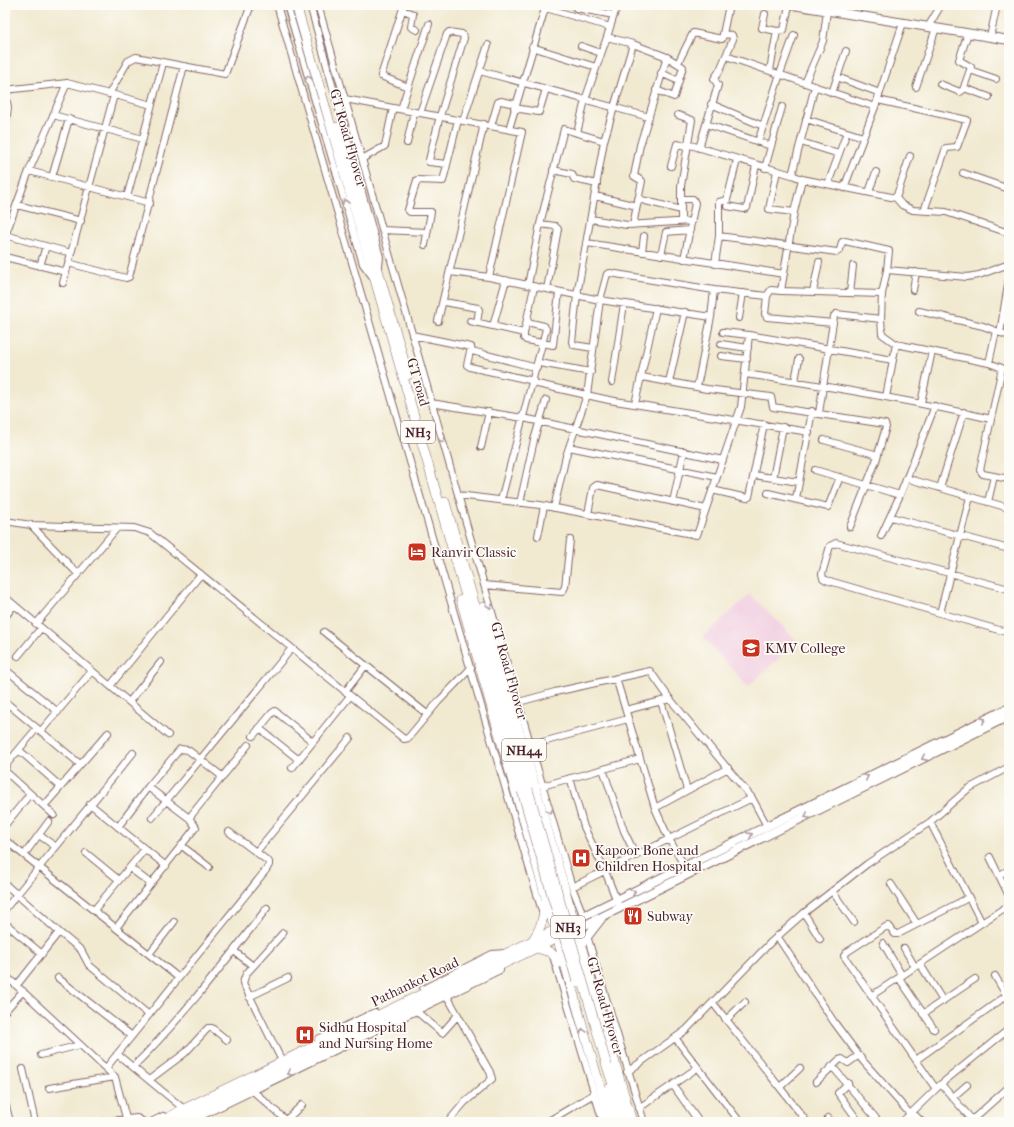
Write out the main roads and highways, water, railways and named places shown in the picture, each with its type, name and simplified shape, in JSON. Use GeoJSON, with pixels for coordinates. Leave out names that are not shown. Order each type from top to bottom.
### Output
{"type":"FeatureCollection","features":[{"type":"Feature","properties":{"kind":"highway","name":"GT Road Flyover"},"geometry":{"type":"LineString","coordinates":[[296,5],[314,56]]}},
{"type":"Feature","properties":{"kind":"highway","name":"GT Road Flyover"},"geometry":{"type":"LineString","coordinates":[[302,5],[314,56],[376,276]]}},
{"type":"Feature","properties":{"kind":"highway","name":"GT road"},"geometry":{"type":"LineString","coordinates":[[376,276],[467,574]]}},
{"type":"Feature","properties":{"kind":"highway","name":"GT road"},"geometry":{"type":"LineString","coordinates":[[376,276],[463,587]]}},
{"type":"Feature","properties":{"kind":"highway","name":"GT Road Flyover"},"geometry":{"type":"LineString","coordinates":[[467,574],[525,790]]}},
{"type":"Feature","properties":{"kind":"highway","name":"NH44"},"geometry":{"type":"LineString","coordinates":[[467,574],[475,584],[479,594],[574,926]]}},
{"type":"Feature","properties":{"kind":"highway","name":"GT Road Flyover"},"geometry":{"type":"LineString","coordinates":[[463,587],[525,790],[605,1067],[618,1122]]}},
{"type":"Feature","properties":{"kind":"highway","name":"NH44"},"geometry":{"type":"LineString","coordinates":[[463,587],[459,594],[468,629],[545,895],[544,916],[534,945]]}},
{"type":"Feature","properties":{"kind":"highway"},"geometry":{"type":"LineString","coordinates":[[545,895],[610,1122]]}},
{"type":"Feature","properties":{"kind":"highway"},"geometry":{"type":"LineString","coordinates":[[176,1122],[574,926],[632,1122]]}},
{"type":"Feature","properties":{"kind":"highway"},"geometry":{"type":"LineString","coordinates":[[534,945],[552,954],[565,967]]}},
{"type":"Feature","properties":{"kind":"highway","name":"Pathankot Road"},"geometry":{"type":"LineString","coordinates":[[160,1122],[183,1108],[507,954],[534,945]]}},
{"type":"Feature","properties":{"kind":"highway","name":"GT Road Flyover"},"geometry":{"type":"LineString","coordinates":[[605,1067],[625,1122]]}},
{"type":"Feature","properties":{"kind":"main road"},"geometry":{"type":"LineString","coordinates":[[792,5],[831,9],[903,23],[1009,40]]}},
{"type":"Feature","properties":{"kind":"main road"},"geometry":{"type":"LineString","coordinates":[[574,926],[584,917],[616,900],[723,858],[1008,712]]}},
{"type":"Feature","properties":{"kind":"main road"},"geometry":{"type":"LineString","coordinates":[[574,926],[604,916],[620,908],[676,876],[685,867],[767,826],[945,744]]}},
{"type":"Feature","properties":{"kind":"main road"},"geometry":{"type":"LineString","coordinates":[[719,850],[723,858]]}},
{"type":"Feature","properties":{"kind":"main road"},"geometry":{"type":"LineString","coordinates":[[580,946],[604,916]]}},
{"type":"Feature","properties":{"kind":"place","name":"Ranvir Classic"},"geometry":{"type":"Point","coordinates":[417,552]}},
{"type":"Feature","properties":{"kind":"place","name":"KMV College"},"geometry":{"type":"Point","coordinates":[751,648]}},
{"type":"Feature","properties":{"kind":"place","name":"Kapoor Bone and Children Hospital"},"geometry":{"type":"Point","coordinates":[581,858]}},
{"type":"Feature","properties":{"kind":"place","name":"Subway"},"geometry":{"type":"Point","coordinates":[633,916]}},
{"type":"Feature","properties":{"kind":"place","name":"Sidhu Hospital and Nursing Home"},"geometry":{"type":"Point","coordinates":[305,1035]}}]}
